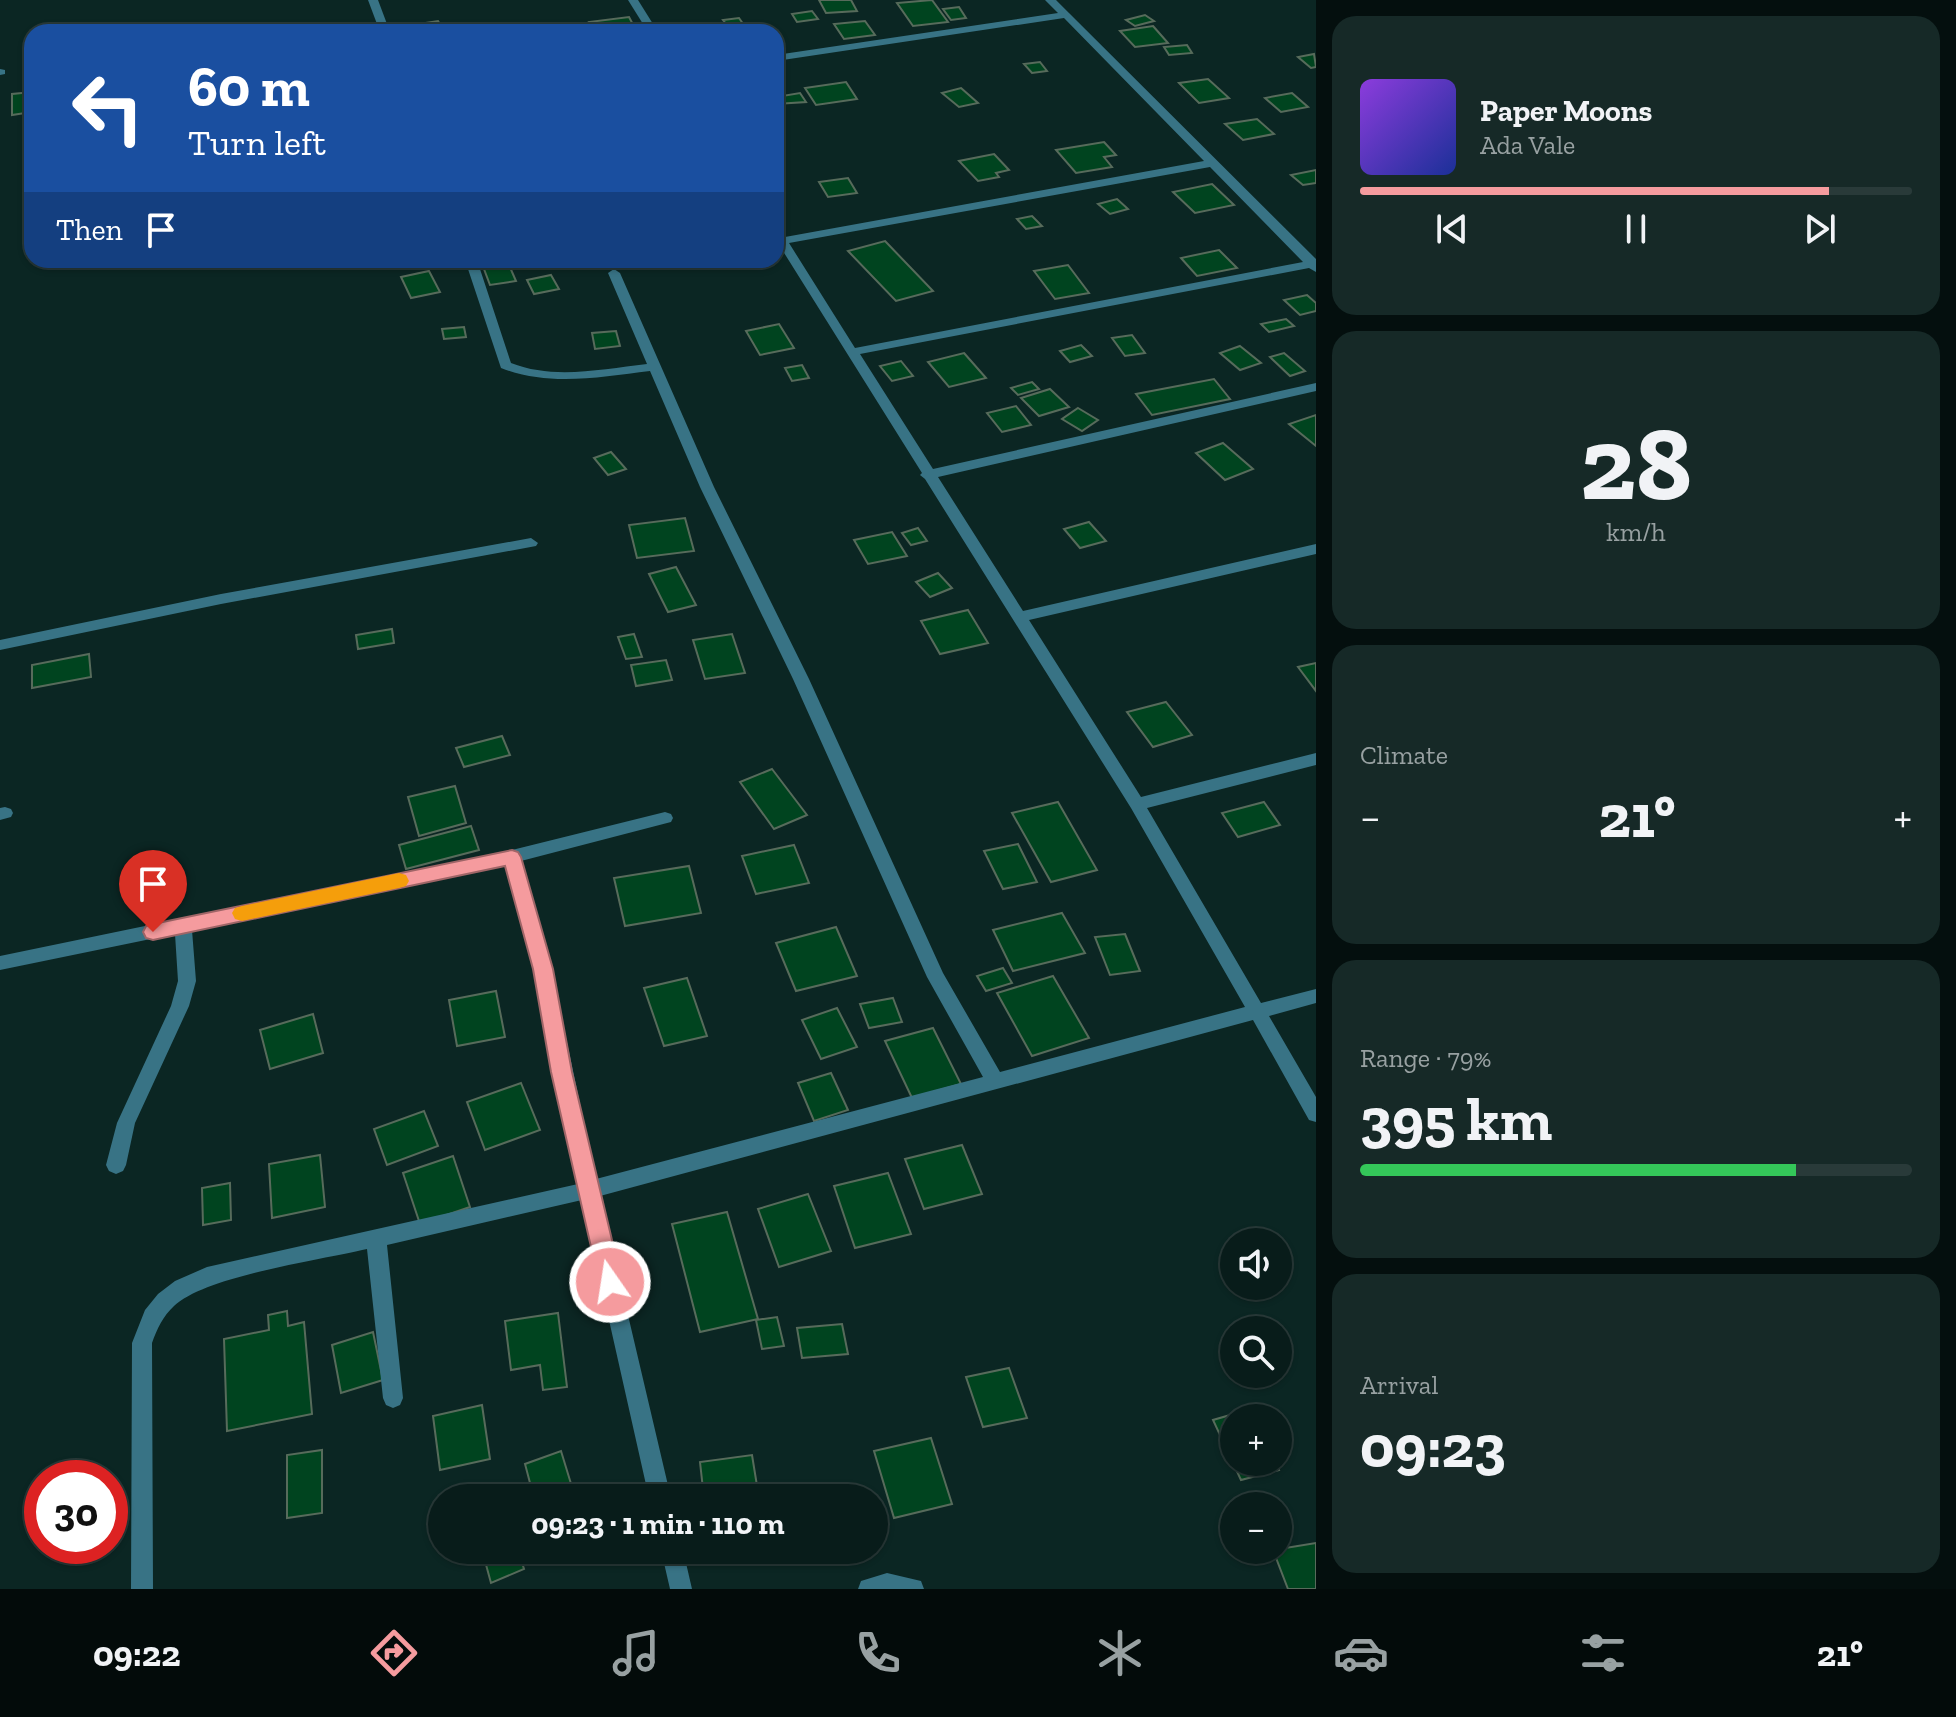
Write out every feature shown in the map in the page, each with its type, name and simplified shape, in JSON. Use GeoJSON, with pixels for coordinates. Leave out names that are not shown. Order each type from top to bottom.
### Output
{"type":"FeatureCollection","features":[{"type":"Feature","properties":{"kind":"street"},"geometry":{"type":"LineString","coordinates":[[373,0],[382,24]]}},
{"type":"Feature","properties":{"kind":"street"},"geometry":{"type":"LineString","coordinates":[[633,0],[648,24]]}},
{"type":"Feature","properties":{"kind":"street"},"geometry":{"type":"LineString","coordinates":[[1050,0],[1315,265]]}},
{"type":"Feature","properties":{"kind":"street"},"geometry":{"type":"LineString","coordinates":[[784,57],[1066,15]]}},
{"type":"Feature","properties":{"kind":"street"},"geometry":{"type":"LineString","coordinates":[[784,235],[1213,163]]}},
{"type":"Feature","properties":{"kind":"street"},"geometry":{"type":"LineString","coordinates":[[784,244],[1137,804],[1316,1114]]}},
{"type":"Feature","properties":{"kind":"street"},"geometry":{"type":"LineString","coordinates":[[852,352],[1315,265]]}},
{"type":"Feature","properties":{"kind":"street"},"geometry":{"type":"LineString","coordinates":[[474,268],[505,365],[517,372],[550,375],[654,367]]}},
{"type":"Feature","properties":{"kind":"street"},"geometry":{"type":"LineString","coordinates":[[614,273],[707,487],[801,679],[936,977],[995,1080]]}},
{"type":"Feature","properties":{"kind":"street"},"geometry":{"type":"LineString","coordinates":[[927,475],[1316,387]]}},
{"type":"Feature","properties":{"kind":"street"},"geometry":{"type":"LineString","coordinates":[[0,645],[221,599],[531,543]]}},
{"type":"Feature","properties":{"kind":"street"},"geometry":{"type":"LineString","coordinates":[[1020,617],[1316,549]]}},
{"type":"Feature","properties":{"kind":"street"},"geometry":{"type":"LineString","coordinates":[[1137,804],[1316,759]]}},
{"type":"Feature","properties":{"kind":"street"},"geometry":{"type":"LineString","coordinates":[[0,963],[512,857],[665,818]]}},
{"type":"Feature","properties":{"kind":"street"},"geometry":{"type":"LineString","coordinates":[[512,857],[539,950],[562,1072],[657,1484]]}},
{"type":"Feature","properties":{"kind":"street"},"geometry":{"type":"LineString","coordinates":[[116,1165],[126,1123],[187,981],[183,926]]}},
{"type":"Feature","properties":{"kind":"street"},"geometry":{"type":"LineString","coordinates":[[142,1589],[142,1343],[151,1315],[169,1294],[207,1276],[589,1190],[1316,996]]}},
{"type":"Feature","properties":{"kind":"street"},"geometry":{"type":"LineString","coordinates":[[376,1238],[393,1398]]}},
{"type":"Feature","properties":{"kind":"street"},"geometry":{"type":"LineString","coordinates":[[675,1564],[681,1589]]}},
{"type":"Feature","properties":{"kind":"street"},"geometry":{"type":"LineString","coordinates":[[869,1589],[887,1584],[913,1589]]}},
{"type":"Feature","properties":{"kind":"building"},"geometry":{"type":"Polygon","coordinates":[[[819,0],[851,0],[857,11],[826,13],[819,0]]]}},
{"type":"Feature","properties":{"kind":"building"},"geometry":{"type":"Polygon","coordinates":[[[932,0],[948,22],[913,26],[897,3],[932,0]]]}},
{"type":"Feature","properties":{"kind":"building"},"geometry":{"type":"Polygon","coordinates":[[[959,7],[966,18],[951,20],[943,9],[959,7]]]}},
{"type":"Feature","properties":{"kind":"building"},"geometry":{"type":"Polygon","coordinates":[[[812,11],[818,19],[797,22],[792,14],[812,11]]]}},
{"type":"Feature","properties":{"kind":"building"},"geometry":{"type":"Polygon","coordinates":[[[1145,15],[1154,21],[1135,26],[1126,20],[1145,15]]]}},
{"type":"Feature","properties":{"kind":"building"},"geometry":{"type":"Polygon","coordinates":[[[629,17],[633,24],[590,24],[629,17]]]}},
{"type":"Feature","properties":{"kind":"building"},"geometry":{"type":"Polygon","coordinates":[[[739,18],[743,24],[726,24],[723,20],[739,18]]]}},
{"type":"Feature","properties":{"kind":"building"},"geometry":{"type":"Polygon","coordinates":[[[865,21],[875,35],[844,39],[834,24],[865,21]]]}},
{"type":"Feature","properties":{"kind":"building"},"geometry":{"type":"Polygon","coordinates":[[[1153,26],[1168,43],[1135,47],[1120,31],[1153,26]]]}},
{"type":"Feature","properties":{"kind":"building"},"geometry":{"type":"Polygon","coordinates":[[[1187,45],[1192,53],[1169,55],[1164,47],[1187,45]]]}},
{"type":"Feature","properties":{"kind":"building"},"geometry":{"type":"Polygon","coordinates":[[[1314,54],[1316,67],[1311,68],[1298,57],[1314,54]]]}},
{"type":"Feature","properties":{"kind":"building"},"geometry":{"type":"Polygon","coordinates":[[[1040,62],[1047,71],[1032,73],[1024,64],[1040,62]]]}},
{"type":"Feature","properties":{"kind":"building"},"geometry":{"type":"Polygon","coordinates":[[[1208,79],[1229,98],[1199,103],[1179,83],[1208,79]]]}},
{"type":"Feature","properties":{"kind":"building"},"geometry":{"type":"Polygon","coordinates":[[[846,82],[857,99],[816,105],[805,88],[846,82]]]}},
{"type":"Feature","properties":{"kind":"building"},"geometry":{"type":"Polygon","coordinates":[[[961,88],[978,103],[959,107],[942,93],[961,88]]]}},
{"type":"Feature","properties":{"kind":"building"},"geometry":{"type":"Polygon","coordinates":[[[24,93],[24,113],[12,115],[12,94],[24,93]]]}},
{"type":"Feature","properties":{"kind":"building"},"geometry":{"type":"Polygon","coordinates":[[[800,93],[806,102],[784,103],[784,96],[800,93]]]}},
{"type":"Feature","properties":{"kind":"building"},"geometry":{"type":"Polygon","coordinates":[[[1292,93],[1308,107],[1281,112],[1265,98],[1292,93]]]}},
{"type":"Feature","properties":{"kind":"building"},"geometry":{"type":"Polygon","coordinates":[[[1257,119],[1274,134],[1243,140],[1225,124],[1257,119]]]}},
{"type":"Feature","properties":{"kind":"building"},"geometry":{"type":"Polygon","coordinates":[[[1104,142],[1116,155],[1104,157],[1112,167],[1076,173],[1056,150],[1104,142]]]}},
{"type":"Feature","properties":{"kind":"building"},"geometry":{"type":"Polygon","coordinates":[[[994,154],[1009,170],[996,173],[999,177],[978,181],[959,161],[994,154]]]}},
{"type":"Feature","properties":{"kind":"building"},"geometry":{"type":"Polygon","coordinates":[[[1316,170],[1316,183],[1303,185],[1291,175],[1316,170]]]}},
{"type":"Feature","properties":{"kind":"building"},"geometry":{"type":"Polygon","coordinates":[[[848,178],[857,193],[828,197],[819,182],[848,178]]]}},
{"type":"Feature","properties":{"kind":"building"},"geometry":{"type":"Polygon","coordinates":[[[1212,184],[1234,205],[1195,213],[1173,192],[1212,184]]]}},
{"type":"Feature","properties":{"kind":"building"},"geometry":{"type":"Polygon","coordinates":[[[1117,199],[1128,209],[1110,214],[1098,204],[1117,199]]]}},
{"type":"Feature","properties":{"kind":"building"},"geometry":{"type":"Polygon","coordinates":[[[1032,216],[1042,226],[1026,229],[1017,219],[1032,216]]]}},
{"type":"Feature","properties":{"kind":"building"},"geometry":{"type":"Polygon","coordinates":[[[885,241],[933,291],[896,301],[848,251],[885,241]]]}},
{"type":"Feature","properties":{"kind":"building"},"geometry":{"type":"Polygon","coordinates":[[[1219,250],[1237,268],[1197,276],[1181,258],[1219,250]]]}},
{"type":"Feature","properties":{"kind":"building"},"geometry":{"type":"Polygon","coordinates":[[[1068,265],[1089,293],[1055,299],[1034,271],[1068,265]]]}},
{"type":"Feature","properties":{"kind":"building"},"geometry":{"type":"Polygon","coordinates":[[[510,268],[516,281],[490,285],[484,269],[510,268]]]}},
{"type":"Feature","properties":{"kind":"building"},"geometry":{"type":"Polygon","coordinates":[[[429,271],[440,292],[411,298],[401,277],[429,271]]]}},
{"type":"Feature","properties":{"kind":"building"},"geometry":{"type":"Polygon","coordinates":[[[551,275],[559,289],[534,294],[527,280],[551,275]]]}},
{"type":"Feature","properties":{"kind":"building"},"geometry":{"type":"Polygon","coordinates":[[[1307,295],[1316,303],[1316,311],[1300,315],[1284,300],[1307,295]]]}},
{"type":"Feature","properties":{"kind":"building"},"geometry":{"type":"Polygon","coordinates":[[[1286,319],[1294,326],[1269,332],[1261,324],[1286,319]]]}},
{"type":"Feature","properties":{"kind":"building"},"geometry":{"type":"Polygon","coordinates":[[[779,324],[794,348],[760,355],[746,331],[779,324]]]}},
{"type":"Feature","properties":{"kind":"building"},"geometry":{"type":"Polygon","coordinates":[[[464,327],[466,337],[444,339],[442,329],[464,327]]]}},
{"type":"Feature","properties":{"kind":"building"},"geometry":{"type":"Polygon","coordinates":[[[616,331],[620,346],[595,349],[592,333],[616,331]]]}},
{"type":"Feature","properties":{"kind":"building"},"geometry":{"type":"Polygon","coordinates":[[[1132,335],[1145,353],[1125,356],[1112,338],[1132,335]]]}},
{"type":"Feature","properties":{"kind":"building"},"geometry":{"type":"Polygon","coordinates":[[[1081,345],[1092,356],[1070,362],[1060,351],[1081,345]]]}},
{"type":"Feature","properties":{"kind":"building"},"geometry":{"type":"Polygon","coordinates":[[[1240,346],[1261,363],[1240,370],[1220,353],[1240,346]]]}},
{"type":"Feature","properties":{"kind":"building"},"geometry":{"type":"Polygon","coordinates":[[[964,353],[986,378],[949,387],[928,362],[964,353]]]}},
{"type":"Feature","properties":{"kind":"building"},"geometry":{"type":"Polygon","coordinates":[[[1284,353],[1305,371],[1290,376],[1270,357],[1284,353]]]}},
{"type":"Feature","properties":{"kind":"building"},"geometry":{"type":"Polygon","coordinates":[[[901,361],[913,376],[892,381],[880,366],[901,361]]]}},
{"type":"Feature","properties":{"kind":"building"},"geometry":{"type":"Polygon","coordinates":[[[802,365],[809,378],[792,381],[785,368],[802,365]]]}},
{"type":"Feature","properties":{"kind":"building"},"geometry":{"type":"Polygon","coordinates":[[[1214,379],[1230,399],[1152,415],[1136,394],[1214,379]]]}},
{"type":"Feature","properties":{"kind":"building"},"geometry":{"type":"Polygon","coordinates":[[[1032,382],[1039,389],[1018,395],[1011,388],[1032,382]]]}},
{"type":"Feature","properties":{"kind":"building"},"geometry":{"type":"Polygon","coordinates":[[[1050,389],[1069,407],[1039,416],[1021,398],[1050,389]]]}},
{"type":"Feature","properties":{"kind":"building"},"geometry":{"type":"Polygon","coordinates":[[[1016,406],[1031,425],[1002,432],[987,413],[1016,406]]]}},
{"type":"Feature","properties":{"kind":"building"},"geometry":{"type":"Polygon","coordinates":[[[1078,408],[1098,420],[1082,431],[1062,419],[1078,408]]]}},
{"type":"Feature","properties":{"kind":"building"},"geometry":{"type":"Polygon","coordinates":[[[1316,415],[1316,446],[1289,424],[1316,415]]]}},
{"type":"Feature","properties":{"kind":"building"},"geometry":{"type":"Polygon","coordinates":[[[1223,443],[1253,469],[1225,480],[1196,453],[1223,443]]]}},
{"type":"Feature","properties":{"kind":"building"},"geometry":{"type":"Polygon","coordinates":[[[611,452],[626,469],[608,475],[594,458],[611,452]]]}},
{"type":"Feature","properties":{"kind":"building"},"geometry":{"type":"Polygon","coordinates":[[[685,518],[694,551],[637,558],[629,525],[685,518]]]}},
{"type":"Feature","properties":{"kind":"building"},"geometry":{"type":"Polygon","coordinates":[[[1089,522],[1106,541],[1080,548],[1064,529],[1089,522]]]}},
{"type":"Feature","properties":{"kind":"building"},"geometry":{"type":"Polygon","coordinates":[[[918,528],[927,541],[911,545],[902,533],[918,528]]]}},
{"type":"Feature","properties":{"kind":"building"},"geometry":{"type":"Polygon","coordinates":[[[892,532],[907,556],[868,564],[854,540],[892,532]]]}},
{"type":"Feature","properties":{"kind":"building"},"geometry":{"type":"Polygon","coordinates":[[[676,567],[696,605],[668,612],[649,574],[676,567]]]}},
{"type":"Feature","properties":{"kind":"building"},"geometry":{"type":"Polygon","coordinates":[[[938,573],[952,588],[930,597],[916,582],[938,573]]]}},
{"type":"Feature","properties":{"kind":"building"},"geometry":{"type":"Polygon","coordinates":[[[968,610],[988,643],[940,654],[921,621],[968,610]]]}},
{"type":"Feature","properties":{"kind":"building"},"geometry":{"type":"Polygon","coordinates":[[[392,629],[394,643],[358,649],[356,635],[392,629]]]}},
{"type":"Feature","properties":{"kind":"building"},"geometry":{"type":"Polygon","coordinates":[[[634,634],[642,657],[626,659],[618,637],[634,634]]]}},
{"type":"Feature","properties":{"kind":"building"},"geometry":{"type":"Polygon","coordinates":[[[732,634],[745,673],[705,679],[693,640],[732,634]]]}},
{"type":"Feature","properties":{"kind":"building"},"geometry":{"type":"Polygon","coordinates":[[[89,654],[91,677],[32,688],[32,665],[89,654]]]}},
{"type":"Feature","properties":{"kind":"building"},"geometry":{"type":"Polygon","coordinates":[[[666,660],[672,680],[636,686],[631,665],[666,660]]]}},
{"type":"Feature","properties":{"kind":"building"},"geometry":{"type":"Polygon","coordinates":[[[1316,663],[1316,691],[1298,667],[1316,663]]]}},
{"type":"Feature","properties":{"kind":"building"},"geometry":{"type":"Polygon","coordinates":[[[1166,702],[1192,735],[1153,747],[1127,712],[1166,702]]]}},
{"type":"Feature","properties":{"kind":"building"},"geometry":{"type":"Polygon","coordinates":[[[502,736],[510,755],[464,767],[456,748],[502,736]]]}},
{"type":"Feature","properties":{"kind":"building"},"geometry":{"type":"Polygon","coordinates":[[[772,769],[807,815],[774,829],[740,782],[772,769]]]}},
{"type":"Feature","properties":{"kind":"building"},"geometry":{"type":"Polygon","coordinates":[[[455,786],[466,823],[419,836],[408,797],[455,786]]]}},
{"type":"Feature","properties":{"kind":"building"},"geometry":{"type":"Polygon","coordinates":[[[1058,802],[1097,870],[1051,882],[1012,813],[1058,802]]]}},
{"type":"Feature","properties":{"kind":"building"},"geometry":{"type":"Polygon","coordinates":[[[1264,802],[1280,825],[1238,837],[1222,813],[1264,802]]]}},
{"type":"Feature","properties":{"kind":"building"},"geometry":{"type":"Polygon","coordinates":[[[471,826],[479,850],[406,869],[399,845],[471,826]]]}},
{"type":"Feature","properties":{"kind":"building"},"geometry":{"type":"Polygon","coordinates":[[[1018,844],[1037,882],[1003,889],[984,851],[1018,844]]]}},
{"type":"Feature","properties":{"kind":"building"},"geometry":{"type":"Polygon","coordinates":[[[794,845],[809,883],[756,894],[742,856],[794,845]]]}},
{"type":"Feature","properties":{"kind":"building"},"geometry":{"type":"Polygon","coordinates":[[[689,866],[701,913],[625,926],[614,878],[689,866]]]}},
{"type":"Feature","properties":{"kind":"building"},"geometry":{"type":"Polygon","coordinates":[[[1062,913],[1085,953],[1013,971],[993,930],[1062,913]]]}},
{"type":"Feature","properties":{"kind":"building"},"geometry":{"type":"Polygon","coordinates":[[[836,927],[857,976],[796,991],[776,943],[836,927]]]}},
{"type":"Feature","properties":{"kind":"building"},"geometry":{"type":"Polygon","coordinates":[[[1125,934],[1140,971],[1110,975],[1095,937],[1125,934]]]}},
{"type":"Feature","properties":{"kind":"building"},"geometry":{"type":"Polygon","coordinates":[[[1003,968],[1012,983],[986,991],[977,976],[1003,968]]]}},
{"type":"Feature","properties":{"kind":"building"},"geometry":{"type":"Polygon","coordinates":[[[1053,976],[1089,1038],[1032,1056],[997,993],[1053,976]]]}},
{"type":"Feature","properties":{"kind":"building"},"geometry":{"type":"Polygon","coordinates":[[[687,978],[707,1036],[664,1046],[644,988],[687,978]]]}},
{"type":"Feature","properties":{"kind":"building"},"geometry":{"type":"Polygon","coordinates":[[[496,991],[505,1037],[457,1046],[449,1000],[496,991]]]}},
{"type":"Feature","properties":{"kind":"building"},"geometry":{"type":"Polygon","coordinates":[[[893,998],[902,1022],[869,1028],[860,1004],[893,998]]]}},
{"type":"Feature","properties":{"kind":"building"},"geometry":{"type":"Polygon","coordinates":[[[837,1008],[857,1047],[821,1059],[802,1020],[837,1008]]]}},
{"type":"Feature","properties":{"kind":"building"},"geometry":{"type":"Polygon","coordinates":[[[313,1014],[323,1053],[270,1069],[260,1030],[313,1014]]]}},
{"type":"Feature","properties":{"kind":"building"},"geometry":{"type":"Polygon","coordinates":[[[933,1028],[961,1084],[912,1098],[885,1041],[933,1028]]]}},
{"type":"Feature","properties":{"kind":"building"},"geometry":{"type":"Polygon","coordinates":[[[831,1073],[848,1110],[814,1121],[798,1083],[831,1073]]]}},
{"type":"Feature","properties":{"kind":"building"},"geometry":{"type":"Polygon","coordinates":[[[521,1083],[540,1130],[485,1150],[467,1102],[521,1083]]]}},
{"type":"Feature","properties":{"kind":"building"},"geometry":{"type":"Polygon","coordinates":[[[424,1111],[438,1146],[387,1165],[374,1129],[424,1111]]]}},
{"type":"Feature","properties":{"kind":"building"},"geometry":{"type":"Polygon","coordinates":[[[962,1145],[982,1194],[924,1209],[905,1159],[962,1145]]]}},
{"type":"Feature","properties":{"kind":"building"},"geometry":{"type":"Polygon","coordinates":[[[320,1155],[325,1207],[272,1218],[269,1164],[320,1155]]]}},
{"type":"Feature","properties":{"kind":"building"},"geometry":{"type":"Polygon","coordinates":[[[453,1156],[470,1207],[420,1224],[403,1173],[453,1156]]]}},
{"type":"Feature","properties":{"kind":"building"},"geometry":{"type":"Polygon","coordinates":[[[888,1173],[911,1234],[855,1248],[834,1186],[888,1173]]]}},
{"type":"Feature","properties":{"kind":"building"},"geometry":{"type":"Polygon","coordinates":[[[230,1183],[231,1220],[203,1225],[202,1188],[230,1183]]]}},
{"type":"Feature","properties":{"kind":"building"},"geometry":{"type":"Polygon","coordinates":[[[808,1194],[831,1251],[779,1267],[758,1209],[808,1194]]]}},
{"type":"Feature","properties":{"kind":"building"},"geometry":{"type":"Polygon","coordinates":[[[727,1212],[758,1319],[700,1332],[672,1224],[727,1212]]]}},
{"type":"Feature","properties":{"kind":"building"},"geometry":{"type":"Polygon","coordinates":[[[287,1311],[288,1326],[304,1322],[312,1414],[227,1431],[224,1339],[269,1330],[268,1315],[287,1311]]]}},
{"type":"Feature","properties":{"kind":"building"},"geometry":{"type":"Polygon","coordinates":[[[558,1313],[567,1387],[543,1390],[540,1365],[511,1370],[505,1321],[558,1313]]]}},
{"type":"Feature","properties":{"kind":"building"},"geometry":{"type":"Polygon","coordinates":[[[777,1317],[784,1346],[762,1349],[756,1320],[777,1317]]]}},
{"type":"Feature","properties":{"kind":"building"},"geometry":{"type":"Polygon","coordinates":[[[842,1324],[848,1354],[802,1358],[797,1328],[842,1324]]]}},
{"type":"Feature","properties":{"kind":"building"},"geometry":{"type":"Polygon","coordinates":[[[373,1332],[383,1380],[341,1393],[332,1345],[373,1332]]]}},
{"type":"Feature","properties":{"kind":"building"},"geometry":{"type":"Polygon","coordinates":[[[1009,1368],[1027,1418],[983,1427],[966,1377],[1009,1368]]]}},
{"type":"Feature","properties":{"kind":"building"},"geometry":{"type":"Polygon","coordinates":[[[482,1405],[490,1459],[440,1470],[433,1416],[482,1405]]]}},
{"type":"Feature","properties":{"kind":"building"},"geometry":{"type":"Polygon","coordinates":[[[1220,1418],[1220,1435],[1213,1420],[1220,1418]]]}},
{"type":"Feature","properties":{"kind":"building"},"geometry":{"type":"Polygon","coordinates":[[[931,1438],[952,1504],[894,1518],[888,1498],[888,1484],[884,1484],[874,1451],[931,1438]]]}},
{"type":"Feature","properties":{"kind":"building"},"geometry":{"type":"Polygon","coordinates":[[[322,1450],[322,1513],[287,1518],[287,1455],[322,1450]]]}},
{"type":"Feature","properties":{"kind":"building"},"geometry":{"type":"Polygon","coordinates":[[[561,1451],[571,1484],[530,1484],[525,1464],[561,1451]]]}},
{"type":"Feature","properties":{"kind":"building"},"geometry":{"type":"Polygon","coordinates":[[[752,1455],[757,1484],[702,1484],[700,1462],[752,1455]]]}},
{"type":"Feature","properties":{"kind":"building"},"geometry":{"type":"Polygon","coordinates":[[[1316,1543],[1316,1589],[1288,1589],[1278,1564],[1292,1564],[1292,1547],[1316,1543]]]}},
{"type":"Feature","properties":{"kind":"building"},"geometry":{"type":"Polygon","coordinates":[[[486,1564],[522,1564],[524,1569],[491,1583],[486,1564]]]}},
{"type":"Feature","properties":{"kind":"slow traffic"},"geometry":{"type":"LineString","coordinates":[[242,913],[399,881]]}},
{"type":"Feature","properties":{"kind":"route"},"geometry":{"type":"LineString","coordinates":[[153,932],[512,857],[549,993],[562,1072],[610,1282]]}}]}
